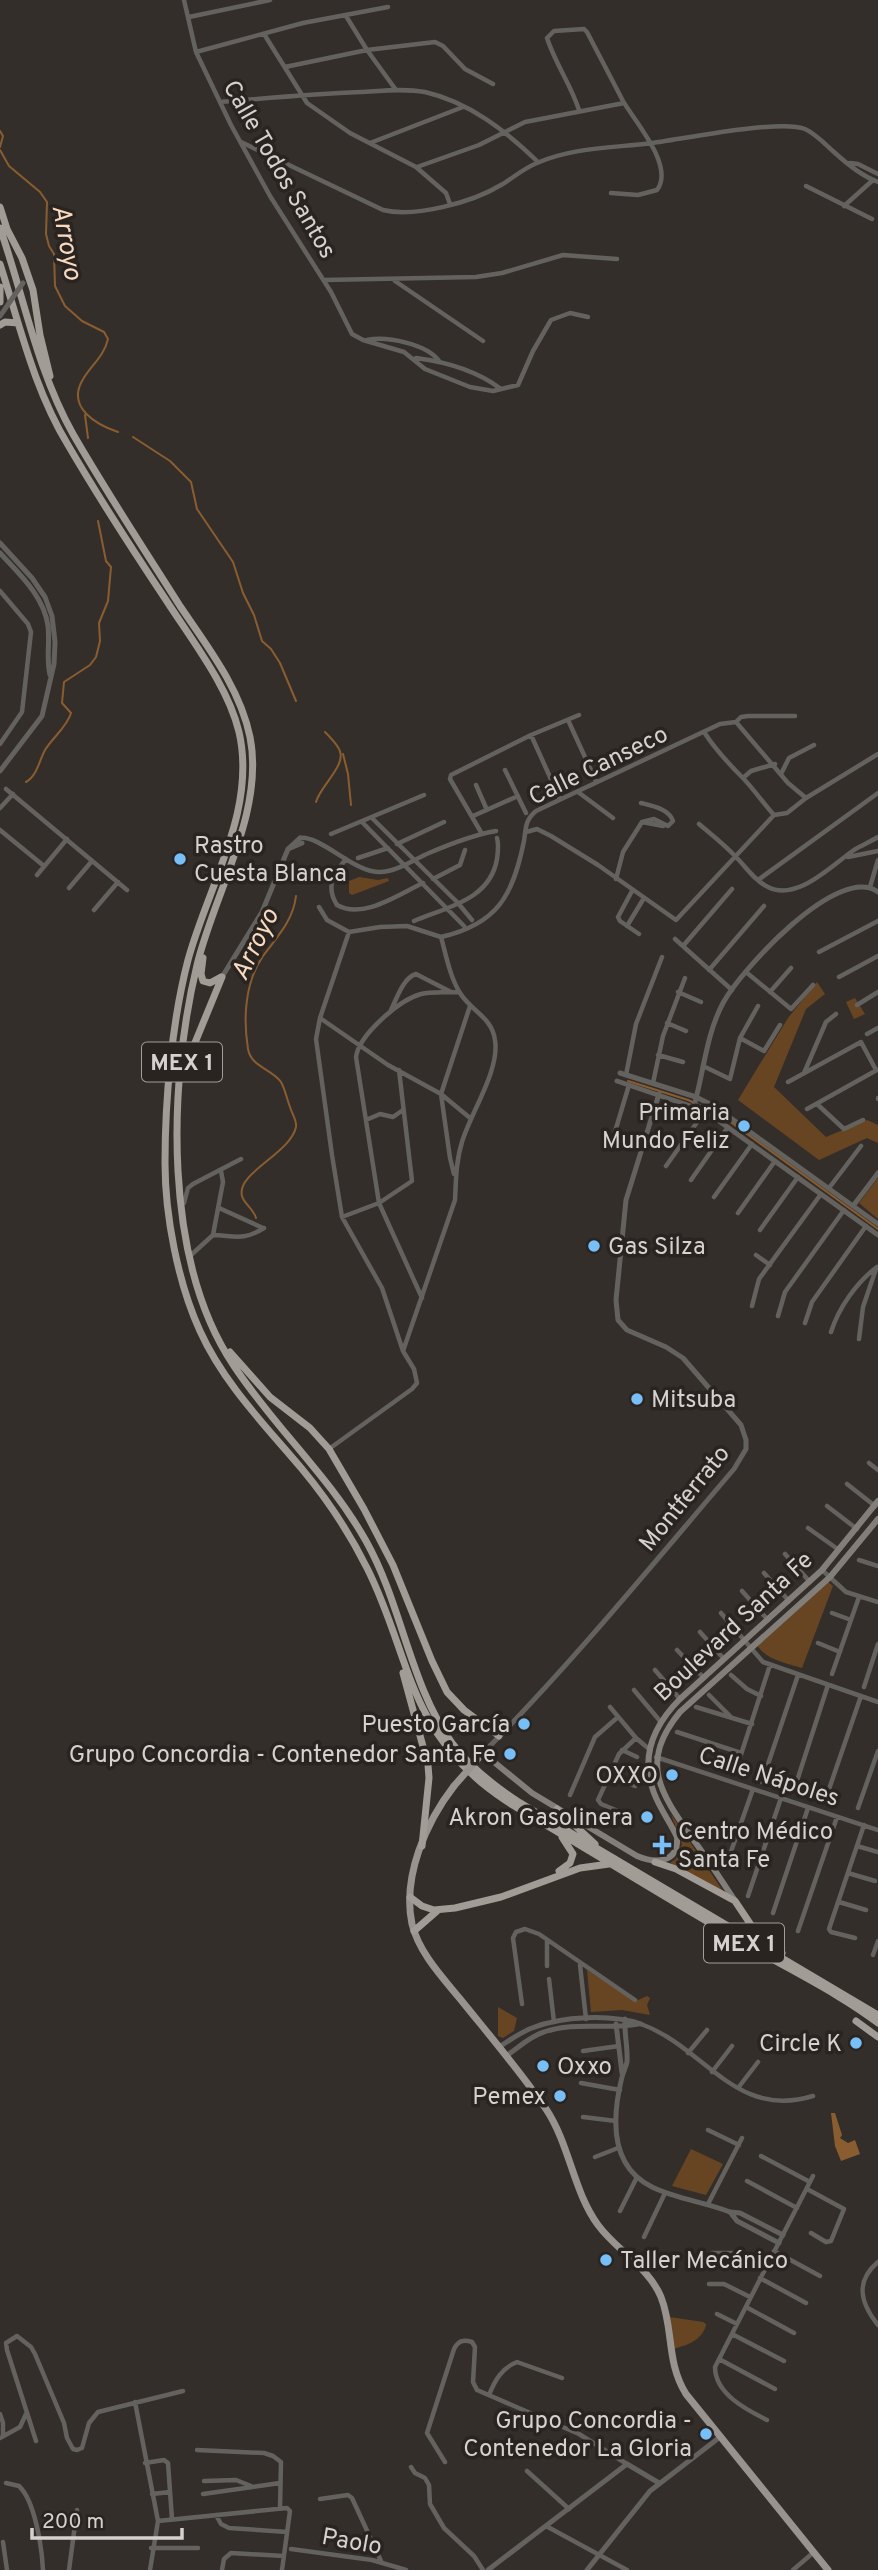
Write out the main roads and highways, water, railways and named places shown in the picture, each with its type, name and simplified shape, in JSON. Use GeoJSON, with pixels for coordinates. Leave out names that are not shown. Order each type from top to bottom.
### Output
{"type":"FeatureCollection","features":[{"type":"Feature","properties":{"kind":"highway"},"geometry":{"type":"LineString","coordinates":[[0,207],[7,229],[22,258],[50,373],[50,387]]}},
{"type":"Feature","properties":{"kind":"highway","name":"MEX 1"},"geometry":{"type":"LineString","coordinates":[[0,228],[59,408],[90,463],[231,686],[250,736],[252,768],[249,800],[203,942],[187,1013],[177,1154],[182,1212],[190,1256],[200,1297],[220,1343],[256,1397],[335,1492],[366,1540],[386,1581],[430,1706],[452,1744],[492,1784],[878,2015]]}},
{"type":"Feature","properties":{"kind":"highway","name":"MEX 1"},"geometry":{"type":"LineString","coordinates":[[0,264],[41,390],[64,439],[219,684],[235,718],[241,745],[243,777],[239,807],[189,956],[178,1008],[165,1171],[180,1271],[189,1306],[211,1353],[222,1372],[319,1490],[348,1533],[383,1602],[424,1715],[455,1759],[488,1788],[558,1832],[835,1994],[878,2023]]}},
{"type":"Feature","properties":{"kind":"highway"},"geometry":{"type":"LineString","coordinates":[[0,287],[0,302]]}},
{"type":"Feature","properties":{"kind":"highway"},"geometry":{"type":"LineString","coordinates":[[0,325],[5,322],[18,323]]}},
{"type":"Feature","properties":{"kind":"highway"},"geometry":{"type":"LineString","coordinates":[[181,1078],[201,1023],[222,977],[210,983],[201,979],[203,942]]}},
{"type":"Feature","properties":{"kind":"highway"},"geometry":{"type":"LineString","coordinates":[[220,1343],[270,1397],[310,1429],[329,1449],[393,1565],[447,1692],[464,1710],[499,1736]]}},
{"type":"Feature","properties":{"kind":"highway"},"geometry":{"type":"LineString","coordinates":[[404,1665],[404,1676],[428,1765],[422,1846]]}},
{"type":"Feature","properties":{"kind":"highway"},"geometry":{"type":"LineString","coordinates":[[557,1809],[603,1852]]}},
{"type":"Feature","properties":{"kind":"highway"},"geometry":{"type":"LineString","coordinates":[[550,1877],[567,1867],[572,1859],[570,1846],[558,1832]]}},
{"type":"Feature","properties":{"kind":"highway"},"geometry":{"type":"LineString","coordinates":[[655,1862],[676,1869],[735,1900],[753,1928],[797,1965]]}},
{"type":"Feature","properties":{"kind":"highway"},"geometry":{"type":"LineString","coordinates":[[410,1896],[422,1906],[437,1910],[501,1897],[550,1877],[580,1868],[610,1864]]}},
{"type":"Feature","properties":{"kind":"highway"},"geometry":{"type":"LineString","coordinates":[[414,1931],[437,1910]]}},
{"type":"Feature","properties":{"kind":"highway"},"geometry":{"type":"LineString","coordinates":[[856,2021],[878,2037]]}},
{"type":"Feature","properties":{"kind":"main road","name":"Boulevard Santa Fe"},"geometry":{"type":"LineString","coordinates":[[655,1862],[669,1857],[678,1845],[677,1837],[653,1792],[649,1753],[660,1721],[680,1699],[822,1570],[876,1504]]}},
{"type":"Feature","properties":{"kind":"main road","name":"Boulevard Santa Fe"},"geometry":{"type":"LineString","coordinates":[[735,1900],[670,1807],[659,1779],[657,1757],[663,1738],[680,1712],[830,1577],[875,1529],[878,1519]]}},
{"type":"Feature","properties":{"kind":"main road"},"geometry":{"type":"LineString","coordinates":[[655,1862],[637,1856],[557,1809],[532,1793],[483,1753],[438,1808],[422,1846],[410,1896],[414,1931],[435,1969],[499,2047],[553,2120],[596,2222],[655,2286],[664,2307],[674,2373],[686,2394],[828,2570]]}},
{"type":"Feature","properties":{"kind":"waterway","name":"Arroyo"},"geometry":{"type":"LineString","coordinates":[[0,131],[3,136],[0,147]]}},
{"type":"Feature","properties":{"kind":"waterway","name":"Arroyo"},"geometry":{"type":"LineString","coordinates":[[0,150],[9,166],[40,192],[47,202],[46,234],[54,254],[55,286],[65,306],[82,321],[104,332],[108,339],[82,381],[78,399],[81,407],[93,420],[118,432]]}},
{"type":"Feature","properties":{"kind":"waterway"},"geometry":{"type":"LineString","coordinates":[[85,415],[88,438]]}},
{"type":"Feature","properties":{"kind":"waterway","name":"Arroyo"},"geometry":{"type":"LineString","coordinates":[[133,437],[170,461],[191,482],[197,509],[233,562],[262,641],[280,663],[296,701]]}},
{"type":"Feature","properties":{"kind":"waterway"},"geometry":{"type":"LineString","coordinates":[[26,782],[33,776],[45,750],[71,713],[62,703],[64,682],[90,665],[96,657],[100,641],[99,623],[108,601],[111,567],[106,561],[98,521]]}},
{"type":"Feature","properties":{"kind":"waterway","name":"Arroyo"},"geometry":{"type":"LineString","coordinates":[[316,802],[337,768],[341,755],[325,732]]}},
{"type":"Feature","properties":{"kind":"waterway"},"geometry":{"type":"LineString","coordinates":[[343,754],[351,805]]}},
{"type":"Feature","properties":{"kind":"waterway","name":"Arroyo"},"geometry":{"type":"LineString","coordinates":[[256,1218],[243,1199],[242,1188],[247,1179],[292,1137],[296,1124],[281,1082],[257,1064],[250,1055],[246,1025],[247,1001],[257,966],[288,921],[296,896]]}},
{"type":"Feature","properties":{"kind":"waterway"},"geometry":{"type":"LineString","coordinates":[[628,1081],[688,1100],[721,1115],[878,1229]]}},
{"type":"Feature","properties":{"kind":"place","name":"Rastro Cuesta Blanca"},"geometry":{"type":"Point","coordinates":[180,859]}},
{"type":"Feature","properties":{"kind":"place","name":"Primaria Mundo Feliz"},"geometry":{"type":"Point","coordinates":[744,1126]}},
{"type":"Feature","properties":{"kind":"place","name":"Gas Silza"},"geometry":{"type":"Point","coordinates":[594,1246]}},
{"type":"Feature","properties":{"kind":"place","name":"Mitsuba"},"geometry":{"type":"Point","coordinates":[637,1399]}},
{"type":"Feature","properties":{"kind":"place","name":"Puesto García"},"geometry":{"type":"Point","coordinates":[524,1724]}},
{"type":"Feature","properties":{"kind":"place","name":"Grupo Concordia - Contenedor Santa Fe"},"geometry":{"type":"Point","coordinates":[510,1754]}},
{"type":"Feature","properties":{"kind":"place","name":"OXXO"},"geometry":{"type":"Point","coordinates":[672,1775]}},
{"type":"Feature","properties":{"kind":"place","name":"Akron Gasolinera"},"geometry":{"type":"Point","coordinates":[647,1817]}},
{"type":"Feature","properties":{"kind":"place","name":"Centro Médico Santa Fe"},"geometry":{"type":"Point","coordinates":[662,1845]}},
{"type":"Feature","properties":{"kind":"place","name":"Circle K"},"geometry":{"type":"Point","coordinates":[856,2043]}},
{"type":"Feature","properties":{"kind":"place","name":"Oxxo"},"geometry":{"type":"Point","coordinates":[543,2066]}},
{"type":"Feature","properties":{"kind":"place","name":"Pemex"},"geometry":{"type":"Point","coordinates":[560,2096]}},
{"type":"Feature","properties":{"kind":"place","name":"Taller Mecánico"},"geometry":{"type":"Point","coordinates":[606,2260]}},
{"type":"Feature","properties":{"kind":"place","name":"Grupo Concordia - Contenedor La Gloria"},"geometry":{"type":"Point","coordinates":[706,2434]}}]}
